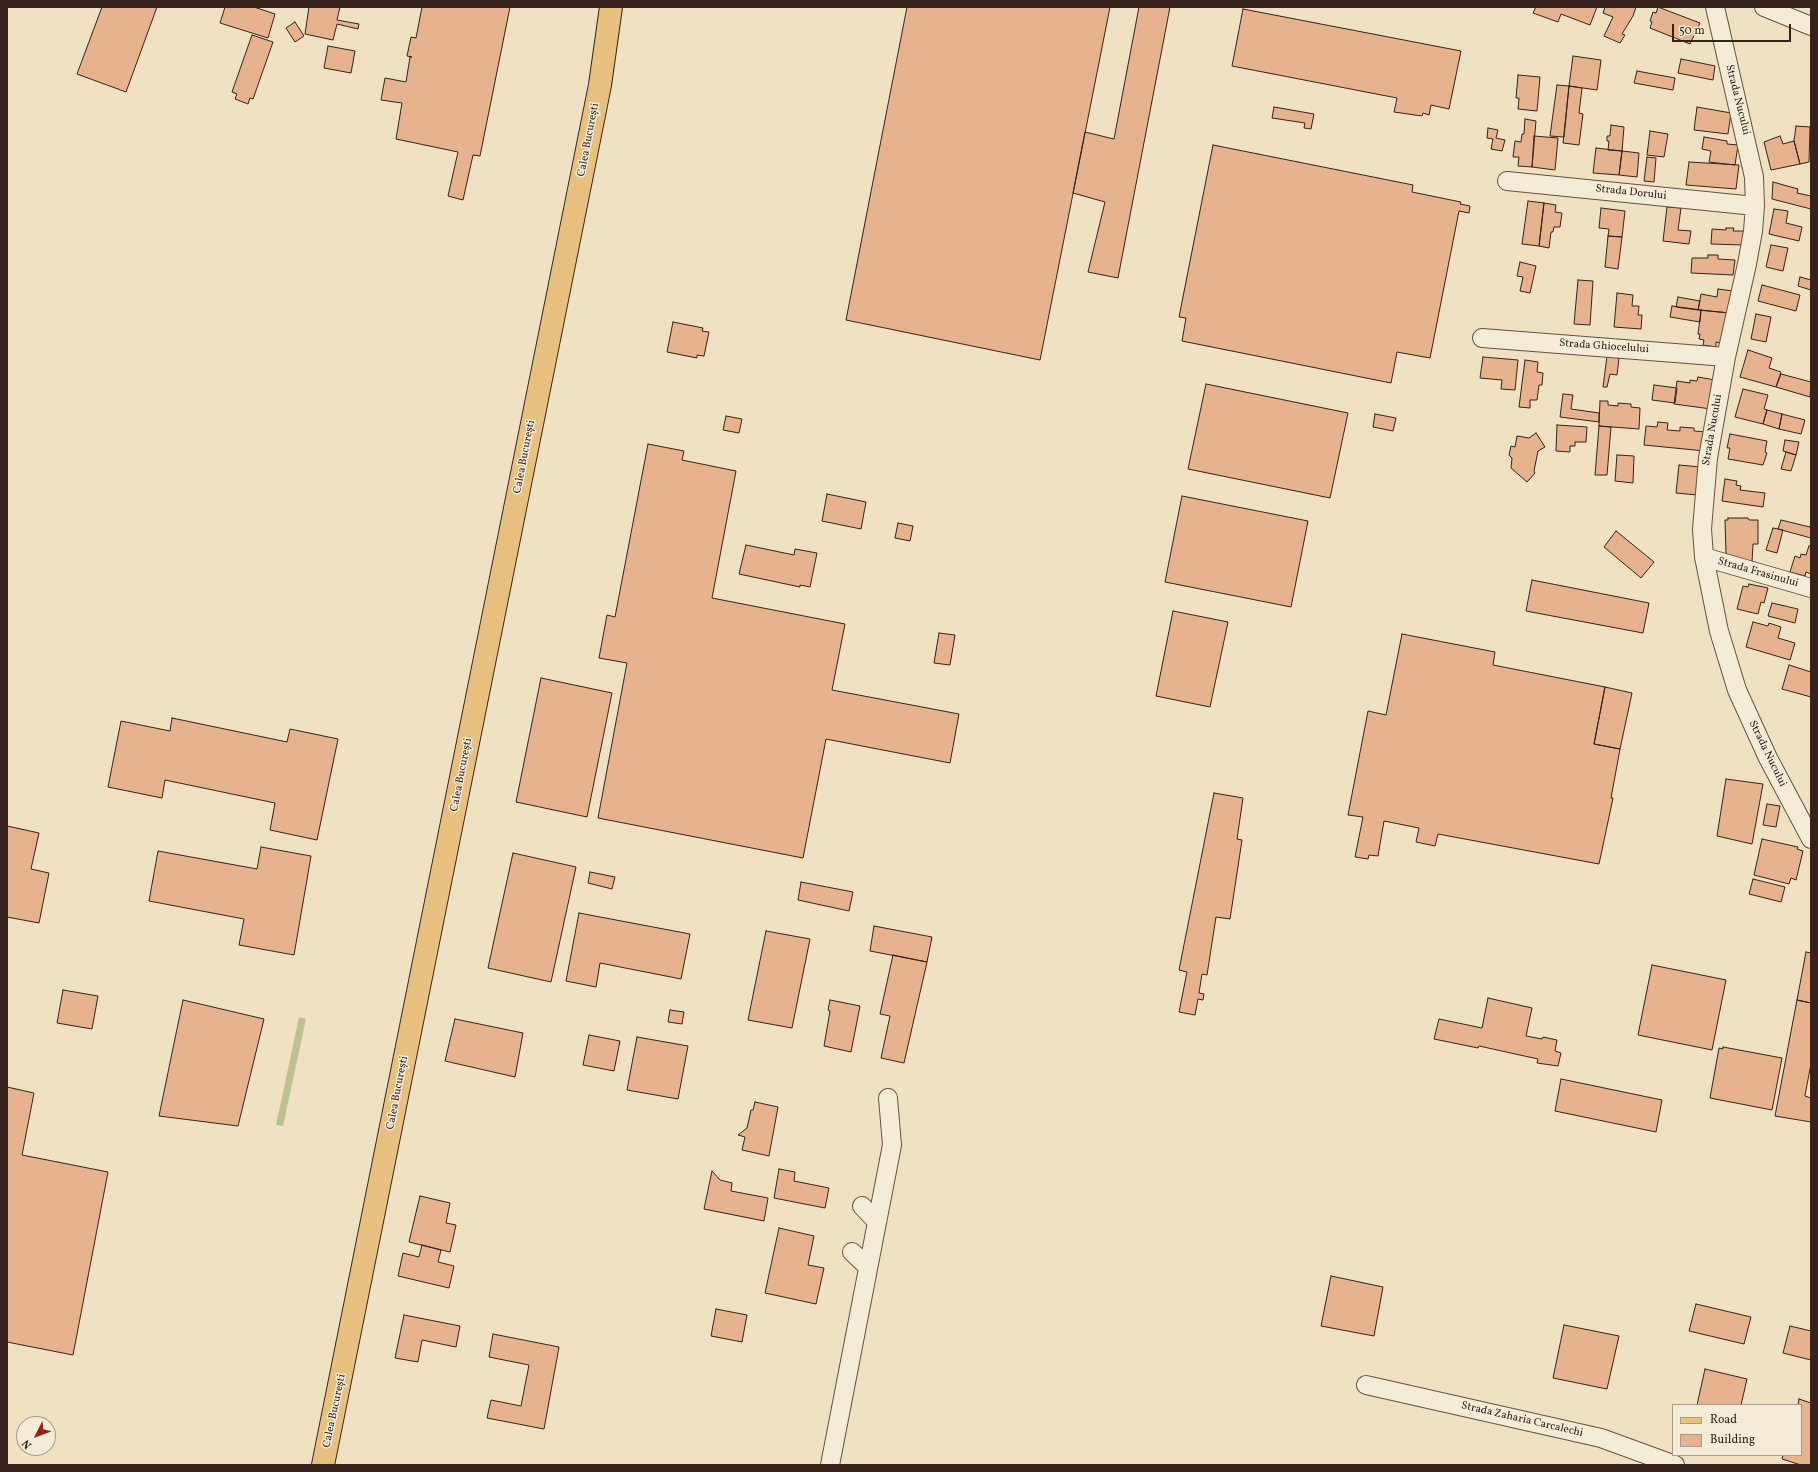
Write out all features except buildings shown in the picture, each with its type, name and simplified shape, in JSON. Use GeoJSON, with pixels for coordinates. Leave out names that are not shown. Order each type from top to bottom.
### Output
{"type":"FeatureCollection","features":[{"type":"Feature","properties":{"kind":"main road","name":"Calea București"},"geometry":{"type":"LineString","coordinates":[[324,1465],[600,85],[610,7]]}},
{"type":"Feature","properties":{"kind":"main road","name":"Calea București"},"geometry":{"type":"LineString","coordinates":[[600,85],[623,7]]}},
{"type":"Feature","properties":{"kind":"street","name":"Strada Nucului"},"geometry":{"type":"LineString","coordinates":[[1715,7],[1754,177],[1755,206],[1753,232],[1726,357],[1708,458],[1702,529],[1704,557],[1719,631],[1736,690],[1768,758],[1811,839]]}},
{"type":"Feature","properties":{"kind":"street"},"geometry":{"type":"LineString","coordinates":[[1764,7],[1811,26]]}},
{"type":"Feature","properties":{"kind":"street","name":"Strada Dorului"},"geometry":{"type":"LineString","coordinates":[[1507,181],[1755,206]]}},
{"type":"Feature","properties":{"kind":"street","name":"Strada Ghiocelului"},"geometry":{"type":"LineString","coordinates":[[1482,338],[1726,357]]}},
{"type":"Feature","properties":{"kind":"street","name":"Strada Frasinului"},"geometry":{"type":"LineString","coordinates":[[1704,557],[1811,588]]}},
{"type":"Feature","properties":{"kind":"street"},"geometry":{"type":"LineString","coordinates":[[830,1465],[892,1145],[888,1098]]}},
{"type":"Feature","properties":{"kind":"street"},"geometry":{"type":"LineString","coordinates":[[862,1206],[877,1222]]}},
{"type":"Feature","properties":{"kind":"street"},"geometry":{"type":"LineString","coordinates":[[852,1252],[868,1267]]}},
{"type":"Feature","properties":{"kind":"street","name":"Strada Zaharia Carcalechi"},"geometry":{"type":"LineString","coordinates":[[1366,1385],[1601,1438],[1675,1465]]}},
{"type":"Feature","properties":{"kind":"green space"},"geometry":{"type":"Polygon","coordinates":[[[299,1017],[306,1019],[283,1126],[276,1125],[299,1017]]]}}]}
